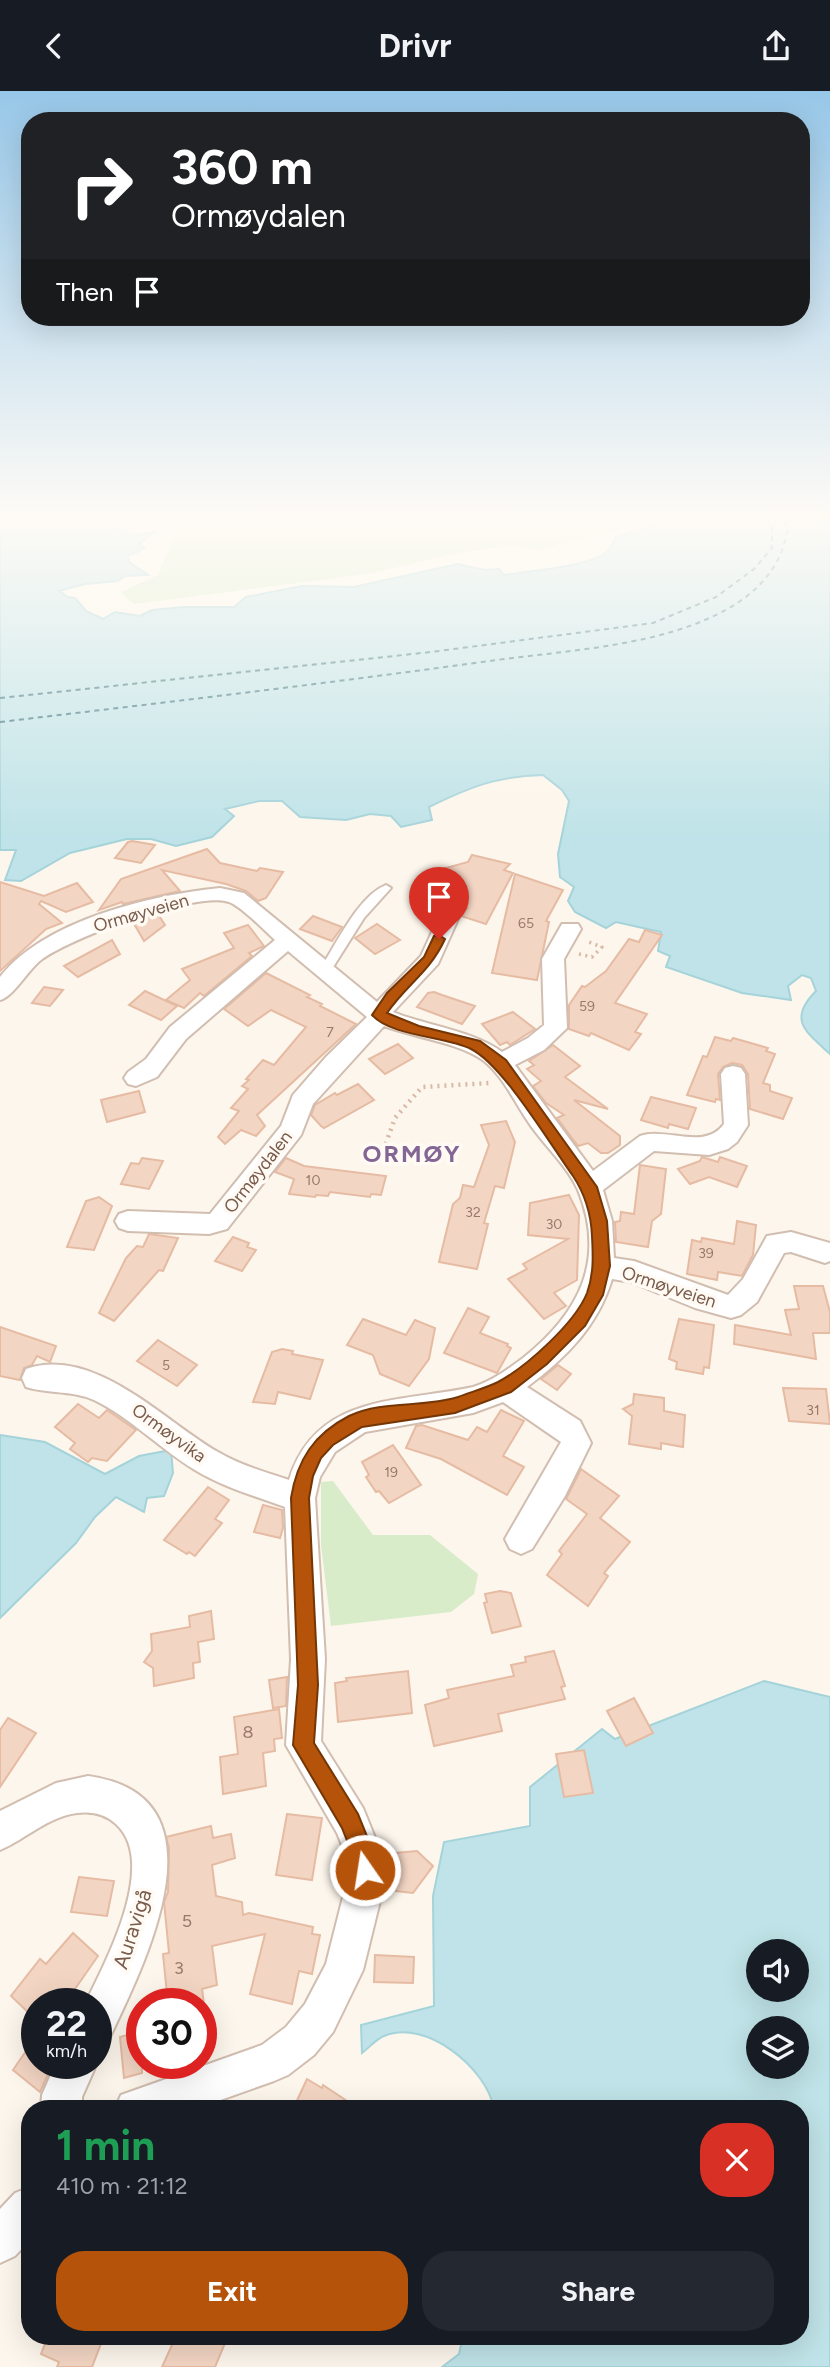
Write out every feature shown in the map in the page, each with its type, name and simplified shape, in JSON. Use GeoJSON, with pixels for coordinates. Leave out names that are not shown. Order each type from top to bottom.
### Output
{"type":"FeatureCollection","features":[{"type":"Feature","properties":{"kind":"street","name":"Ormøyveien"},"geometry":{"type":"LineString","coordinates":[[0,993],[33,956],[56,942],[118,916],[204,895],[226,894],[237,897],[379,1015],[415,1030],[475,1045],[506,1072],[589,1187],[599,1221],[601,1266],[594,1295],[579,1321],[547,1354],[504,1387],[455,1406],[368,1417],[343,1428],[315,1452],[303,1476],[300,1498],[308,1659],[303,1745],[351,1821],[364,1863],[362,1897],[340,1981],[319,2018],[300,2041],[274,2061],[192,2100]]}},
{"type":"Feature","properties":{"kind":"street","name":"Ormøydalen"},"geometry":{"type":"LineString","coordinates":[[128,1221],[218,1222],[292,1129],[302,1101],[334,1063],[370,1029],[391,997],[430,959],[448,917]]}},
{"type":"Feature","properties":{"kind":"street"},"geometry":{"type":"LineString","coordinates":[[506,1072],[556,1028],[553,959],[568,935],[588,948]]}},
{"type":"Feature","properties":{"kind":"street"},"geometry":{"type":"LineString","coordinates":[[136,1078],[150,1072],[178,1033],[289,939]]}},
{"type":"Feature","properties":{"kind":"street"},"geometry":{"type":"LineString","coordinates":[[589,1187],[649,1142],[708,1147],[728,1138],[736,1125],[733,1074]]}},
{"type":"Feature","properties":{"kind":"street","name":"Ormøyveien"},"geometry":{"type":"LineString","coordinates":[[601,1266],[634,1272],[705,1300],[732,1307],[755,1283],[776,1243],[791,1242],[825,1252]]}},
{"type":"Feature","properties":{"kind":"street","name":"Ormøyvika"},"geometry":{"type":"LineString","coordinates":[[36,1378],[50,1377],[104,1389],[140,1411],[207,1462],[240,1478],[300,1498]]}},
{"type":"Feature","properties":{"kind":"street"},"geometry":{"type":"LineString","coordinates":[[504,1387],[570,1430],[576,1443],[554,1486],[521,1539]]}},
{"type":"Feature","properties":{"kind":"street","name":"Auravigå"},"geometry":{"type":"LineString","coordinates":[[0,1832],[49,1803],[77,1795],[96,1794],[106,1796],[126,1810],[143,1830],[148,1841],[146,1899],[131,1945],[111,1988]]}},
{"type":"Feature","properties":{"kind":"street"},"geometry":{"type":"LineString","coordinates":[[62,2100],[70,2079]]}},
{"type":"Feature","properties":{"kind":"street","name":"Ormøyveien"},"geometry":{"type":"LineString","coordinates":[[155,2100],[174,2100]]}},
{"type":"Feature","properties":{"kind":"street"},"geometry":{"type":"LineString","coordinates":[[0,2241],[21,2218]]}},
{"type":"Feature","properties":{"kind":"lane"},"geometry":{"type":"LineString","coordinates":[[326,969],[355,920],[374,897],[386,888]]}},
{"type":"Feature","properties":{"kind":"path"},"geometry":{"type":"LineString","coordinates":[[381,1157],[383,1144],[397,1116],[422,1087],[483,1082],[500,1084],[506,1072]]}},
{"type":"Feature","properties":{"kind":"green space"},"geometry":{"type":"Polygon","coordinates":[[[333,1481],[373,1535],[430,1535],[478,1574],[474,1594],[451,1612],[331,1626],[321,1545],[321,1482],[333,1481]]]}},
{"type":"Feature","properties":{"kind":"water"},"geometry":{"type":"Polygon","coordinates":[[[0,625],[830,625],[830,1054],[807,1032],[801,1018],[807,1001],[816,991],[811,978],[802,975],[788,986],[791,1000],[742,993],[666,967],[670,956],[658,951],[661,932],[616,922],[606,928],[575,912],[568,901],[574,887],[560,877],[558,854],[569,801],[562,790],[543,775],[498,780],[471,788],[429,807],[432,820],[401,827],[391,816],[370,814],[346,820],[300,817],[282,801],[259,801],[225,809],[234,816],[212,837],[176,846],[151,839],[127,839],[70,853],[21,881],[5,880],[16,850],[0,850],[0,625]]]}},
{"type":"Feature","properties":{"kind":"water"},"geometry":{"type":"Polygon","coordinates":[[[0,1435],[45,1442],[105,1474],[139,1456],[171,1450],[173,1473],[164,1496],[147,1498],[144,1512],[116,1497],[95,1517],[76,1543],[0,1618],[0,1435]]]}},
{"type":"Feature","properties":{"kind":"water"},"geometry":{"type":"Polygon","coordinates":[[[764,1681],[830,1697],[830,2367],[442,2367],[459,2354],[461,2345],[809,2345],[809,2100],[491,2100],[480,2078],[467,2063],[435,2040],[400,2032],[381,2037],[362,2053],[361,2025],[434,2006],[433,1896],[444,1842],[530,1826],[530,1787],[602,1729],[615,1739],[764,1681]]]}},
{"type":"Feature","properties":{"kind":"building"},"geometry":{"type":"Polygon","coordinates":[[[128,842],[155,845],[141,863],[115,858],[128,842]]]}},
{"type":"Feature","properties":{"kind":"building"},"geometry":{"type":"Polygon","coordinates":[[[207,849],[220,863],[257,871],[260,868],[283,872],[266,898],[258,901],[246,891],[226,884],[162,870],[180,891],[123,904],[122,902],[99,910],[121,879],[207,849]]]}},
{"type":"Feature","properties":{"kind":"building"},"geometry":{"type":"Polygon","coordinates":[[[472,855],[510,864],[504,870],[513,873],[486,924],[461,916],[467,908],[449,902],[454,897],[428,873],[468,862],[472,855]]]}},
{"type":"Feature","properties":{"kind":"building"},"geometry":{"type":"Polygon","coordinates":[[[515,874],[563,890],[546,921],[549,922],[537,980],[492,973],[515,874]]]}},
{"type":"Feature","properties":{"kind":"building"},"geometry":{"type":"Polygon","coordinates":[[[0,882],[44,896],[77,883],[93,902],[66,912],[41,901],[39,904],[62,923],[46,929],[0,971],[0,882]]]}},
{"type":"Feature","properties":{"kind":"building"},"geometry":{"type":"Polygon","coordinates":[[[158,914],[165,925],[144,941],[133,922],[158,914]]]}},
{"type":"Feature","properties":{"kind":"building"},"geometry":{"type":"Polygon","coordinates":[[[313,916],[342,927],[332,941],[300,929],[313,916]]]}},
{"type":"Feature","properties":{"kind":"building"},"geometry":{"type":"Polygon","coordinates":[[[377,924],[400,940],[375,954],[355,938],[377,924]]]}},
{"type":"Feature","properties":{"kind":"building"},"geometry":{"type":"Polygon","coordinates":[[[248,925],[264,946],[249,953],[252,956],[204,996],[200,993],[184,1008],[166,1000],[190,980],[182,969],[234,948],[224,933],[248,925]]]}},
{"type":"Feature","properties":{"kind":"building"},"geometry":{"type":"Polygon","coordinates":[[[645,930],[662,935],[615,1003],[647,1014],[635,1032],[641,1034],[629,1050],[591,1033],[589,1036],[569,1029],[569,1005],[582,986],[585,987],[606,971],[629,939],[639,942],[645,930]]]}},
{"type":"Feature","properties":{"kind":"building"},"geometry":{"type":"Polygon","coordinates":[[[112,940],[120,954],[78,977],[64,966],[112,940]]]}},
{"type":"Feature","properties":{"kind":"building"},"geometry":{"type":"Polygon","coordinates":[[[266,973],[310,995],[307,997],[322,1004],[320,1006],[356,1024],[257,1115],[265,1126],[256,1136],[241,1130],[225,1144],[218,1137],[239,1111],[231,1108],[248,1089],[242,1086],[249,1080],[246,1079],[263,1060],[274,1065],[306,1027],[271,1010],[248,1026],[224,1009],[266,973]]]}},
{"type":"Feature","properties":{"kind":"building"},"geometry":{"type":"Polygon","coordinates":[[[44,987],[63,990],[50,1006],[32,1003],[44,987]]]}},
{"type":"Feature","properties":{"kind":"building"},"geometry":{"type":"Polygon","coordinates":[[[145,991],[177,1006],[161,1020],[129,1005],[145,991]]]}},
{"type":"Feature","properties":{"kind":"building"},"geometry":{"type":"Polygon","coordinates":[[[434,992],[475,1006],[462,1024],[417,1007],[428,993],[434,992]]]}},
{"type":"Feature","properties":{"kind":"building"},"geometry":{"type":"Polygon","coordinates":[[[513,1012],[535,1029],[510,1045],[507,1042],[500,1045],[482,1024],[513,1012]]]}},
{"type":"Feature","properties":{"kind":"building"},"geometry":{"type":"Polygon","coordinates":[[[715,1037],[731,1041],[733,1038],[768,1048],[766,1051],[775,1054],[763,1083],[770,1085],[770,1091],[792,1098],[783,1119],[750,1109],[748,1074],[742,1065],[732,1063],[723,1067],[718,1074],[720,1100],[716,1099],[715,1102],[687,1095],[703,1056],[707,1057],[715,1037]]]}},
{"type":"Feature","properties":{"kind":"building"},"geometry":{"type":"Polygon","coordinates":[[[398,1044],[413,1058],[385,1074],[369,1059],[398,1044]]]}},
{"type":"Feature","properties":{"kind":"building"},"geometry":{"type":"Polygon","coordinates":[[[553,1045],[580,1066],[565,1077],[608,1109],[574,1100],[620,1136],[620,1145],[608,1153],[601,1153],[588,1143],[578,1146],[557,1118],[564,1115],[546,1103],[533,1086],[541,1081],[527,1069],[534,1065],[529,1061],[553,1045]]]}},
{"type":"Feature","properties":{"kind":"building"},"geometry":{"type":"Polygon","coordinates":[[[358,1084],[374,1100],[324,1128],[311,1115],[315,1105],[358,1084]]]}},
{"type":"Feature","properties":{"kind":"building"},"geometry":{"type":"Polygon","coordinates":[[[139,1091],[145,1112],[107,1122],[101,1100],[139,1091]]]}},
{"type":"Feature","properties":{"kind":"building"},"geometry":{"type":"Polygon","coordinates":[[[651,1097],[696,1108],[688,1129],[669,1124],[668,1128],[641,1120],[651,1097]]]}},
{"type":"Feature","properties":{"kind":"building"},"geometry":{"type":"Polygon","coordinates":[[[506,1121],[515,1142],[504,1188],[495,1186],[484,1223],[488,1224],[477,1269],[439,1262],[453,1204],[460,1198],[463,1185],[474,1187],[489,1145],[481,1125],[506,1121]]]}},
{"type":"Feature","properties":{"kind":"building"},"geometry":{"type":"Polygon","coordinates":[[[702,1157],[718,1162],[720,1157],[747,1166],[737,1187],[709,1177],[690,1184],[678,1169],[700,1161],[702,1157]]]}},
{"type":"Feature","properties":{"kind":"building"},"geometry":{"type":"Polygon","coordinates":[[[142,1158],[163,1161],[149,1189],[121,1184],[131,1163],[139,1164],[142,1158]]]}},
{"type":"Feature","properties":{"kind":"building"},"geometry":{"type":"Polygon","coordinates":[[[286,1158],[304,1166],[386,1176],[381,1195],[371,1194],[370,1197],[330,1192],[328,1196],[315,1197],[289,1194],[294,1179],[275,1172],[286,1158]]]}},
{"type":"Feature","properties":{"kind":"building"},"geometry":{"type":"Polygon","coordinates":[[[640,1165],[666,1169],[661,1214],[652,1221],[648,1247],[616,1242],[615,1222],[620,1221],[621,1212],[634,1214],[640,1165]]]}},
{"type":"Feature","properties":{"kind":"building"},"geometry":{"type":"Polygon","coordinates":[[[569,1195],[579,1215],[577,1280],[554,1293],[566,1306],[544,1319],[508,1279],[527,1269],[523,1264],[568,1239],[528,1235],[530,1203],[569,1195]]]}},
{"type":"Feature","properties":{"kind":"building"},"geometry":{"type":"Polygon","coordinates":[[[99,1197],[112,1206],[94,1250],[67,1247],[86,1201],[99,1197]]]}},
{"type":"Feature","properties":{"kind":"building"},"geometry":{"type":"Polygon","coordinates":[[[737,1221],[756,1225],[753,1255],[742,1276],[718,1272],[717,1280],[687,1274],[692,1240],[701,1242],[702,1238],[734,1244],[737,1221]]]}},
{"type":"Feature","properties":{"kind":"building"},"geometry":{"type":"Polygon","coordinates":[[[149,1234],[178,1238],[163,1271],[159,1270],[114,1321],[99,1313],[126,1258],[137,1246],[143,1247],[149,1234]]]}},
{"type":"Feature","properties":{"kind":"building"},"geometry":{"type":"Polygon","coordinates":[[[233,1237],[249,1243],[247,1247],[256,1250],[242,1271],[215,1261],[233,1237]]]}},
{"type":"Feature","properties":{"kind":"building"},"geometry":{"type":"Polygon","coordinates":[[[794,1286],[823,1286],[830,1312],[830,1333],[813,1333],[816,1359],[734,1344],[735,1325],[791,1335],[785,1310],[799,1309],[794,1286]]]}},
{"type":"Feature","properties":{"kind":"building"},"geometry":{"type":"Polygon","coordinates":[[[468,1308],[489,1317],[480,1333],[508,1344],[511,1348],[497,1373],[444,1353],[468,1308]]]}},
{"type":"Feature","properties":{"kind":"building"},"geometry":{"type":"Polygon","coordinates":[[[363,1319],[406,1335],[415,1320],[435,1328],[429,1359],[409,1386],[380,1374],[373,1355],[347,1345],[363,1319]]]}},
{"type":"Feature","properties":{"kind":"building"},"geometry":{"type":"Polygon","coordinates":[[[679,1319],[714,1325],[709,1368],[704,1367],[703,1374],[676,1369],[677,1362],[669,1359],[679,1319]]]}},
{"type":"Feature","properties":{"kind":"building"},"geometry":{"type":"Polygon","coordinates":[[[0,1327],[56,1346],[50,1362],[37,1356],[32,1365],[24,1368],[20,1380],[0,1376],[0,1327]]]}},
{"type":"Feature","properties":{"kind":"building"},"geometry":{"type":"Polygon","coordinates":[[[158,1340],[197,1365],[177,1386],[137,1361],[158,1340]]]}},
{"type":"Feature","properties":{"kind":"building"},"geometry":{"type":"Polygon","coordinates":[[[282,1349],[293,1351],[292,1354],[323,1360],[310,1399],[278,1392],[275,1404],[253,1402],[272,1352],[282,1349]]]}},
{"type":"Feature","properties":{"kind":"building"},"geometry":{"type":"Polygon","coordinates":[[[558,1365],[571,1374],[557,1390],[541,1379],[558,1365]]]}},
{"type":"Feature","properties":{"kind":"building"},"geometry":{"type":"Polygon","coordinates":[[[783,1388],[826,1389],[830,1424],[789,1421],[783,1388]]]}},
{"type":"Feature","properties":{"kind":"building"},"geometry":{"type":"Polygon","coordinates":[[[634,1394],[664,1398],[664,1411],[685,1415],[683,1447],[661,1443],[661,1449],[629,1444],[632,1416],[623,1409],[633,1404],[634,1394]]]}},
{"type":"Feature","properties":{"kind":"building"},"geometry":{"type":"Polygon","coordinates":[[[78,1404],[99,1418],[107,1410],[136,1430],[107,1461],[92,1458],[88,1462],[70,1449],[75,1443],[55,1427],[78,1404]]]}},
{"type":"Feature","properties":{"kind":"building"},"geometry":{"type":"Polygon","coordinates":[[[501,1410],[524,1421],[503,1456],[524,1467],[507,1495],[441,1459],[406,1448],[416,1426],[422,1425],[468,1440],[477,1427],[487,1432],[501,1410]]]}},
{"type":"Feature","properties":{"kind":"building"},"geometry":{"type":"Polygon","coordinates":[[[393,1445],[421,1485],[389,1503],[379,1491],[376,1492],[366,1477],[369,1475],[362,1462],[393,1445]]]}},
{"type":"Feature","properties":{"kind":"building"},"geometry":{"type":"Polygon","coordinates":[[[581,1469],[619,1496],[600,1518],[630,1542],[604,1573],[608,1576],[588,1606],[547,1575],[562,1554],[559,1551],[587,1514],[566,1499],[581,1469]]]}},
{"type":"Feature","properties":{"kind":"building"},"geometry":{"type":"Polygon","coordinates":[[[208,1487],[229,1500],[215,1519],[222,1523],[195,1556],[189,1552],[187,1554],[164,1540],[208,1487]]]}},
{"type":"Feature","properties":{"kind":"building"},"geometry":{"type":"Polygon","coordinates":[[[263,1505],[282,1510],[283,1528],[280,1538],[254,1532],[263,1505]]]}},
{"type":"Feature","properties":{"kind":"building"},"geometry":{"type":"Polygon","coordinates":[[[500,1591],[511,1593],[521,1626],[492,1633],[484,1603],[487,1602],[485,1594],[500,1591]]]}},
{"type":"Feature","properties":{"kind":"building"},"geometry":{"type":"Polygon","coordinates":[[[211,1611],[214,1639],[198,1642],[200,1662],[193,1663],[194,1678],[154,1686],[153,1668],[144,1662],[152,1651],[151,1634],[190,1627],[189,1616],[211,1611]]]}},
{"type":"Feature","properties":{"kind":"building"},"geometry":{"type":"Polygon","coordinates":[[[554,1651],[565,1686],[561,1687],[565,1699],[498,1714],[502,1731],[434,1746],[425,1705],[449,1698],[447,1690],[514,1676],[511,1665],[526,1662],[525,1657],[554,1651]]]}},
{"type":"Feature","properties":{"kind":"building"},"geometry":{"type":"Polygon","coordinates":[[[408,1671],[412,1713],[338,1722],[335,1683],[347,1681],[346,1678],[408,1671]]]}},
{"type":"Feature","properties":{"kind":"building"},"geometry":{"type":"Polygon","coordinates":[[[287,1677],[286,1706],[273,1708],[269,1680],[287,1677]]]}},
{"type":"Feature","properties":{"kind":"building"},"geometry":{"type":"Polygon","coordinates":[[[634,1698],[653,1733],[626,1746],[607,1711],[634,1698]]]}},
{"type":"Feature","properties":{"kind":"building"},"geometry":{"type":"Polygon","coordinates":[[[279,1709],[282,1738],[274,1739],[275,1751],[263,1753],[266,1786],[223,1794],[220,1757],[238,1754],[234,1717],[279,1709]]]}},
{"type":"Feature","properties":{"kind":"building"},"geometry":{"type":"Polygon","coordinates":[[[8,1718],[36,1733],[0,1787],[0,1730],[8,1718]]]}},
{"type":"Feature","properties":{"kind":"building"},"geometry":{"type":"Polygon","coordinates":[[[584,1750],[593,1793],[564,1797],[556,1754],[584,1750]]]}},
{"type":"Feature","properties":{"kind":"building"},"geometry":{"type":"Polygon","coordinates":[[[287,1814],[322,1818],[312,1880],[276,1875],[287,1814]]]}},
{"type":"Feature","properties":{"kind":"building"},"geometry":{"type":"Polygon","coordinates":[[[211,1826],[213,1838],[231,1834],[235,1858],[212,1865],[216,1896],[242,1902],[243,1915],[249,1913],[313,1927],[312,1934],[320,1935],[312,1974],[299,1971],[292,2004],[250,1994],[265,1934],[212,1946],[217,1985],[206,1988],[166,1988],[163,1954],[169,1953],[164,1902],[168,1892],[169,1848],[166,1837],[211,1826]]]}},
{"type":"Feature","properties":{"kind":"building"},"geometry":{"type":"Polygon","coordinates":[[[417,1851],[433,1866],[413,1893],[396,1891],[391,1873],[395,1853],[417,1851]]]}},
{"type":"Feature","properties":{"kind":"building"},"geometry":{"type":"Polygon","coordinates":[[[79,1877],[114,1881],[107,1916],[71,1912],[79,1877]]]}},
{"type":"Feature","properties":{"kind":"building"},"geometry":{"type":"Polygon","coordinates":[[[73,1933],[98,1956],[76,1988],[21,1988],[21,2006],[11,1996],[40,1959],[46,1964],[73,1933]]]}},
{"type":"Feature","properties":{"kind":"building"},"geometry":{"type":"Polygon","coordinates":[[[375,1955],[414,1957],[413,1983],[374,1982],[375,1955]]]}},
{"type":"Feature","properties":{"kind":"building"},"geometry":{"type":"Polygon","coordinates":[[[126,2035],[124,2078],[120,2037],[126,2035]]]}},
{"type":"Feature","properties":{"kind":"building"},"geometry":{"type":"Polygon","coordinates":[[[21,2058],[21,2077],[13,2070],[21,2058]]]}},
{"type":"Feature","properties":{"kind":"building"},"geometry":{"type":"Polygon","coordinates":[[[24,2079],[46,2079],[40,2092],[24,2079]]]}},
{"type":"Feature","properties":{"kind":"building"},"geometry":{"type":"Polygon","coordinates":[[[307,2079],[322,2088],[323,2085],[346,2100],[297,2100],[307,2079]]]}},
{"type":"Feature","properties":{"kind":"building"},"geometry":{"type":"Polygon","coordinates":[[[44,2345],[101,2345],[92,2367],[57,2367],[59,2362],[41,2354],[44,2345]]]}},
{"type":"Feature","properties":{"kind":"building"},"geometry":{"type":"Polygon","coordinates":[[[172,2345],[224,2345],[215,2367],[162,2367],[172,2345]]]}},
{"type":"Feature","properties":{"kind":"ferry route"},"geometry":{"type":"LineString","coordinates":[[0,698],[431,652],[636,625]]}},
{"type":"Feature","properties":{"kind":"ferry route"},"geometry":{"type":"LineString","coordinates":[[0,722],[565,652],[649,638],[691,625]]}},
{"type":"Feature","properties":{"kind":"district","name":"ORMØY"},"geometry":{"type":"Point","coordinates":[412,1153]}},
{"type":"Feature","properties":{"kind":"route"},"geometry":{"type":"LineString","coordinates":[[365,1870],[364,1856],[351,1821],[303,1745],[308,1685],[300,1498],[303,1476],[315,1452],[327,1440],[355,1422],[368,1417],[455,1406],[491,1394],[526,1372],[579,1321],[599,1283],[601,1266],[599,1221],[589,1187],[500,1063],[485,1050],[465,1041],[395,1024],[379,1015],[391,997],[430,959],[439,939]]}}]}
